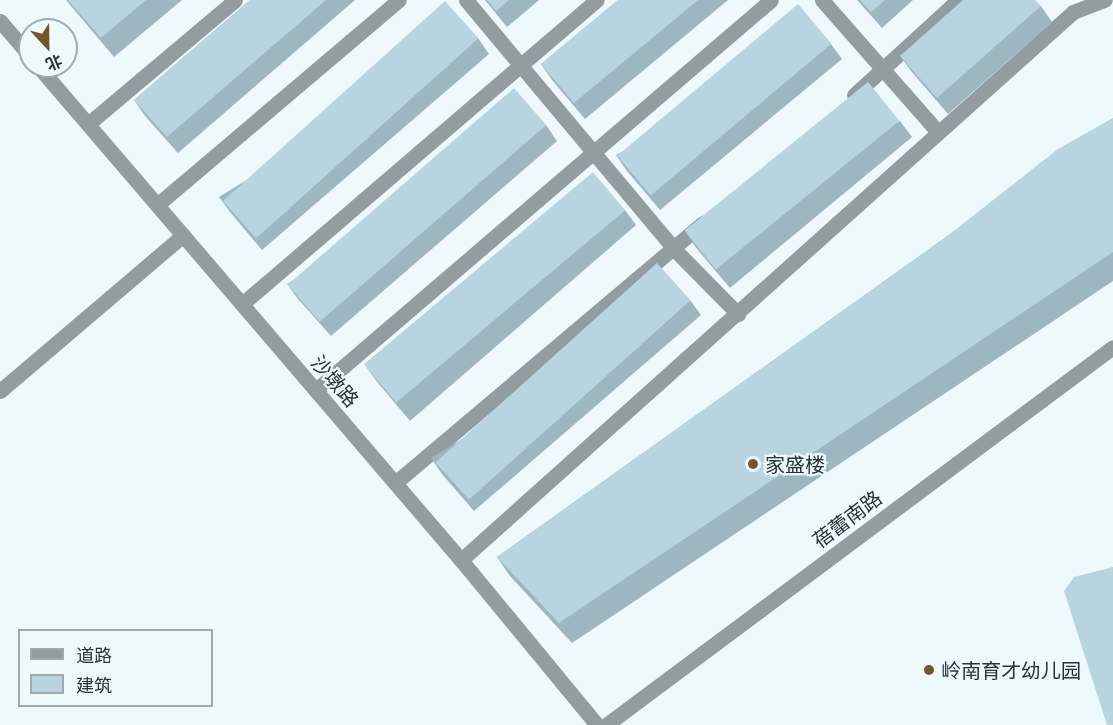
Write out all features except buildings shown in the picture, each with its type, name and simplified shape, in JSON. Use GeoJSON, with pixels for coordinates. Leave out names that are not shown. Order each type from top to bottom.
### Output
{"type":"FeatureCollection","features":[{"type":"Feature","properties":{"kind":"street"},"geometry":{"type":"LineString","coordinates":[[88,124],[236,0]]}},
{"type":"Feature","properties":{"kind":"street"},"geometry":{"type":"LineString","coordinates":[[157,205],[399,0]]}},
{"type":"Feature","properties":{"kind":"street"},"geometry":{"type":"LineString","coordinates":[[466,0],[673,248],[738,314]]}},
{"type":"Feature","properties":{"kind":"street"},"geometry":{"type":"LineString","coordinates":[[242,304],[597,0]]}},
{"type":"Feature","properties":{"kind":"street"},"geometry":{"type":"LineString","coordinates":[[315,390],[771,0]]}},
{"type":"Feature","properties":{"kind":"street"},"geometry":{"type":"LineString","coordinates":[[822,0],[938,132]]}},
{"type":"Feature","properties":{"kind":"street"},"geometry":{"type":"LineString","coordinates":[[846,102],[883,71],[958,0]]}},
{"type":"Feature","properties":{"kind":"street"},"geometry":{"type":"LineString","coordinates":[[461,560],[738,314],[938,132],[1068,6],[1105,0]]}},
{"type":"Feature","properties":{"kind":"street"},"geometry":{"type":"LineString","coordinates":[[0,21],[18,42]]}},
{"type":"Feature","properties":{"kind":"street","name":"沙墩路"},"geometry":{"type":"LineString","coordinates":[[48,78],[461,560],[597,725]]}},
{"type":"Feature","properties":{"kind":"street"},"geometry":{"type":"LineString","coordinates":[[395,483],[719,209]]}},
{"type":"Feature","properties":{"kind":"street"},"geometry":{"type":"LineString","coordinates":[[0,391],[183,236]]}},
{"type":"Feature","properties":{"kind":"street","name":"蓓蕾南路"},"geometry":{"type":"LineString","coordinates":[[606,725],[1113,347]]}},
{"type":"Feature","properties":{"kind":"place","name":"家盛楼"},"geometry":{"type":"Point","coordinates":[753,464]}},
{"type":"Feature","properties":{"kind":"place","name":"岭南育才幼儿园"},"geometry":{"type":"Point","coordinates":[929,670]}}]}
